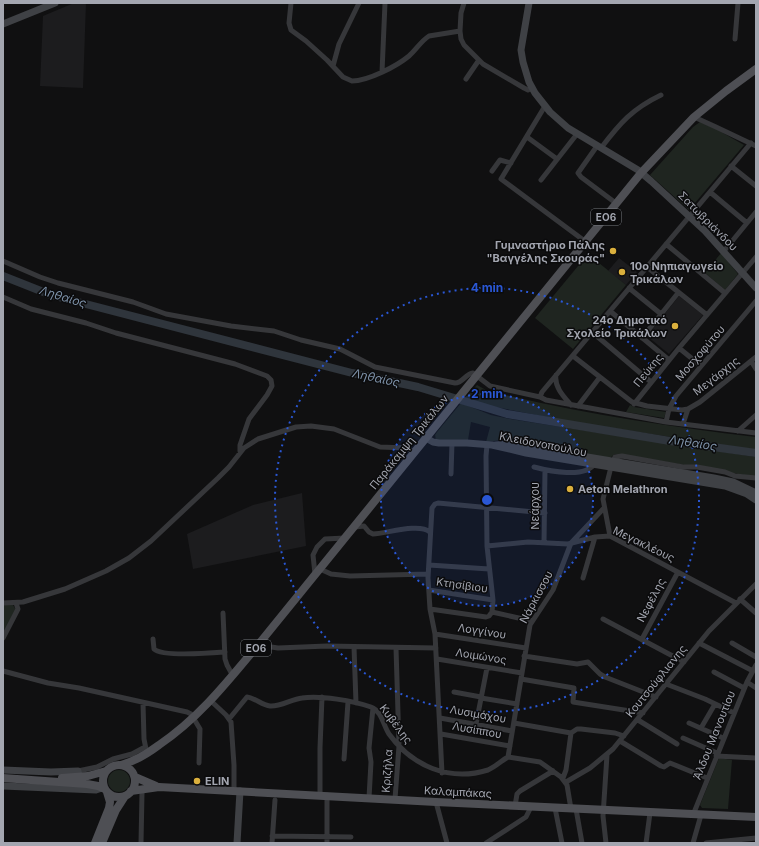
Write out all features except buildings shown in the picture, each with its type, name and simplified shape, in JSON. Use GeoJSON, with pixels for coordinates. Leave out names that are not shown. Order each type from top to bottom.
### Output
{"type":"FeatureCollection","features":[{"type":"Feature","properties":{"kind":"main road","name":"Παράκαμψη Τρικάλων"},"geometry":{"type":"LineString","coordinates":[[122,765],[171,737],[192,720],[211,701],[415,453],[641,173],[672,138],[694,117],[756,69]]}},
{"type":"Feature","properties":{"kind":"main road","name":"Παράκαμψη Τρικάλων"},"geometry":{"type":"LineString","coordinates":[[134,776],[135,768],[145,752]]}},
{"type":"Feature","properties":{"kind":"main road","name":"ΕΟ6"},"geometry":{"type":"LineString","coordinates":[[42,780],[79,774],[98,774],[113,766],[122,765]]}},
{"type":"Feature","properties":{"kind":"main road"},"geometry":{"type":"LineString","coordinates":[[122,765],[129,768],[134,776]]}},
{"type":"Feature","properties":{"kind":"main road"},"geometry":{"type":"LineString","coordinates":[[95,843],[110,802],[103,780],[106,771]]}},
{"type":"Feature","properties":{"kind":"main road","name":"Καλαμπάκας"},"geometry":{"type":"LineString","coordinates":[[134,776],[159,787]]}},
{"type":"Feature","properties":{"kind":"main road","name":"ΕΟ6"},"geometry":{"type":"LineString","coordinates":[[3,778],[94,784],[116,796],[128,793],[135,784],[134,776]]}},
{"type":"Feature","properties":{"kind":"main road","name":"Καλαμπάκας"},"geometry":{"type":"LineString","coordinates":[[128,793],[159,787],[650,813],[756,817]]}},
{"type":"Feature","properties":{"kind":"main road"},"geometry":{"type":"LineString","coordinates":[[102,843],[114,815],[128,793]]}},
{"type":"Feature","properties":{"kind":"street"},"geometry":{"type":"LineString","coordinates":[[3,24],[55,3]]}},
{"type":"Feature","properties":{"kind":"street"},"geometry":{"type":"LineString","coordinates":[[291,3],[289,23],[291,30],[334,66],[343,77],[352,81],[382,72],[400,63],[429,36],[460,31]]}},
{"type":"Feature","properties":{"kind":"street"},"geometry":{"type":"LineString","coordinates":[[334,66],[339,44],[358,3]]}},
{"type":"Feature","properties":{"kind":"street"},"geometry":{"type":"LineString","coordinates":[[382,72],[385,3]]}},
{"type":"Feature","properties":{"kind":"street"},"geometry":{"type":"LineString","coordinates":[[464,3],[461,13],[460,31],[464,45],[487,67],[528,90],[532,88]]}},
{"type":"Feature","properties":{"kind":"street","name":"Σατωβριάνδου"},"geometry":{"type":"LineString","coordinates":[[530,3],[521,50],[529,82],[545,106],[558,120],[578,134],[641,173],[689,216],[724,251],[756,288]]}},
{"type":"Feature","properties":{"kind":"street"},"geometry":{"type":"LineString","coordinates":[[735,39],[738,3]]}},
{"type":"Feature","properties":{"kind":"street"},"geometry":{"type":"LineString","coordinates":[[466,79],[480,60]]}},
{"type":"Feature","properties":{"kind":"street"},"geometry":{"type":"LineString","coordinates":[[617,204],[581,177],[578,173],[629,114],[661,95]]}},
{"type":"Feature","properties":{"kind":"street"},"geometry":{"type":"LineString","coordinates":[[545,106],[500,179],[586,242]]}},
{"type":"Feature","properties":{"kind":"street"},"geometry":{"type":"LineString","coordinates":[[694,117],[756,146]]}},
{"type":"Feature","properties":{"kind":"street"},"geometry":{"type":"LineString","coordinates":[[541,180],[578,134]]}},
{"type":"Feature","properties":{"kind":"street"},"geometry":{"type":"LineString","coordinates":[[527,137],[557,159]]}},
{"type":"Feature","properties":{"kind":"street"},"geometry":{"type":"LineString","coordinates":[[540,397],[541,393],[750,143]]}},
{"type":"Feature","properties":{"kind":"street"},"geometry":{"type":"LineString","coordinates":[[492,171],[500,160],[511,163]]}},
{"type":"Feature","properties":{"kind":"street"},"geometry":{"type":"LineString","coordinates":[[731,166],[756,186]]}},
{"type":"Feature","properties":{"kind":"street"},"geometry":{"type":"LineString","coordinates":[[710,192],[747,223]]}},
{"type":"Feature","properties":{"kind":"street"},"geometry":{"type":"LineString","coordinates":[[724,251],[756,212]]}},
{"type":"Feature","properties":{"kind":"street"},"geometry":{"type":"LineString","coordinates":[[666,244],[725,294]]}},
{"type":"Feature","properties":{"kind":"street","name":"Πεύκης"},"geometry":{"type":"LineString","coordinates":[[634,404],[756,257]]}},
{"type":"Feature","properties":{"kind":"street"},"geometry":{"type":"LineString","coordinates":[[3,261],[58,283],[133,302],[175,317],[269,330],[301,340],[346,351],[375,367],[455,383],[462,381],[471,373],[475,379],[494,387],[540,397],[544,400],[666,422],[756,434]]}},
{"type":"Feature","properties":{"kind":"street"},"geometry":{"type":"LineString","coordinates":[[647,267],[707,315]]}},
{"type":"Feature","properties":{"kind":"street"},"geometry":{"type":"LineString","coordinates":[[629,288],[662,314]]}},
{"type":"Feature","properties":{"kind":"street"},"geometry":{"type":"LineString","coordinates":[[642,338],[678,293]]}},
{"type":"Feature","properties":{"kind":"street"},"geometry":{"type":"LineString","coordinates":[[3,297],[31,309],[235,364],[267,376],[271,380],[272,386],[262,403],[250,417],[240,445],[240,451]]}},
{"type":"Feature","properties":{"kind":"street","name":"Μοσχοφύτου"},"geometry":{"type":"LineString","coordinates":[[666,422],[669,409],[676,396],[756,301]]}},
{"type":"Feature","properties":{"kind":"street"},"geometry":{"type":"LineString","coordinates":[[610,311],[669,360]]}},
{"type":"Feature","properties":{"kind":"street"},"geometry":{"type":"LineString","coordinates":[[592,332],[651,382]]}},
{"type":"Feature","properties":{"kind":"street"},"geometry":{"type":"LineString","coordinates":[[679,348],[701,366]]}},
{"type":"Feature","properties":{"kind":"street"},"geometry":{"type":"LineString","coordinates":[[572,356],[634,404]]}},
{"type":"Feature","properties":{"kind":"street","name":"Μεγάρχης"},"geometry":{"type":"LineString","coordinates":[[634,404],[669,409],[688,409],[700,402],[756,357]]}},
{"type":"Feature","properties":{"kind":"street"},"geometry":{"type":"LineString","coordinates":[[751,361],[756,369]]}},
{"type":"Feature","properties":{"kind":"street"},"geometry":{"type":"LineString","coordinates":[[556,375],[555,380],[560,391],[571,405]]}},
{"type":"Feature","properties":{"kind":"street"},"geometry":{"type":"LineString","coordinates":[[578,406],[600,377]]}},
{"type":"Feature","properties":{"kind":"street","name":"Μεγάρχης"},"geometry":{"type":"LineString","coordinates":[[683,424],[688,409]]}},
{"type":"Feature","properties":{"kind":"street"},"geometry":{"type":"LineString","coordinates":[[738,431],[756,415]]}},
{"type":"Feature","properties":{"kind":"street"},"geometry":{"type":"LineString","coordinates":[[3,602],[23,602],[85,581],[129,558],[151,540],[222,474],[240,451],[258,440],[290,428],[303,426],[334,429],[380,446],[407,448],[415,453]]}},
{"type":"Feature","properties":{"kind":"street","name":"Κλειδονοπούλου"},"geometry":{"type":"LineString","coordinates":[[426,438],[436,443],[490,445],[509,450],[612,465],[729,487],[756,500]]}},
{"type":"Feature","properties":{"kind":"street"},"geometry":{"type":"LineString","coordinates":[[451,474],[452,443]]}},
{"type":"Feature","properties":{"kind":"street"},"geometry":{"type":"LineString","coordinates":[[430,609],[486,617],[492,612],[493,600],[487,546],[486,508],[490,445]]}},
{"type":"Feature","properties":{"kind":"street"},"geometry":{"type":"LineString","coordinates":[[534,467],[545,470],[575,473],[592,467],[596,462]]}},
{"type":"Feature","properties":{"kind":"street"},"geometry":{"type":"LineString","coordinates":[[610,536],[603,499],[612,465]]}},
{"type":"Feature","properties":{"kind":"street","name":"Κλειδονοπούλου"},"geometry":{"type":"LineString","coordinates":[[612,465],[683,470],[726,480],[756,493]]}},
{"type":"Feature","properties":{"kind":"street"},"geometry":{"type":"LineString","coordinates":[[683,470],[697,467],[725,472],[735,476],[756,478]]}},
{"type":"Feature","properties":{"kind":"street","name":"Νεάρχου"},"geometry":{"type":"LineString","coordinates":[[544,543],[545,470]]}},
{"type":"Feature","properties":{"kind":"street"},"geometry":{"type":"LineString","coordinates":[[442,773],[437,659],[435,634],[428,590],[432,508],[438,503],[545,513]]}},
{"type":"Feature","properties":{"kind":"street","name":"Νάρκισσου"},"geometry":{"type":"LineString","coordinates":[[508,757],[529,628],[532,621],[553,590],[571,543],[604,508]]}},
{"type":"Feature","properties":{"kind":"street"},"geometry":{"type":"LineString","coordinates":[[354,527],[364,526],[373,534],[418,528],[425,528],[430,532]]}},
{"type":"Feature","properties":{"kind":"street","name":"Μεγακλέους"},"geometry":{"type":"LineString","coordinates":[[487,546],[524,543],[571,543],[595,537],[610,536],[678,572],[738,601],[756,613]]}},
{"type":"Feature","properties":{"kind":"street"},"geometry":{"type":"LineString","coordinates":[[582,578],[595,537]]}},
{"type":"Feature","properties":{"kind":"street"},"geometry":{"type":"LineString","coordinates":[[345,538],[325,539],[316,547],[313,555],[318,571],[350,576],[428,574]]}},
{"type":"Feature","properties":{"kind":"street"},"geometry":{"type":"LineString","coordinates":[[429,565],[489,569]]}},
{"type":"Feature","properties":{"kind":"street","name":"Νεφέλης"},"geometry":{"type":"LineString","coordinates":[[642,638],[678,572]]}},
{"type":"Feature","properties":{"kind":"street","name":"Κουτσούφλιανης"},"geometry":{"type":"LineString","coordinates":[[565,780],[586,771],[607,755],[620,742],[700,643],[738,601],[756,584]]}},
{"type":"Feature","properties":{"kind":"street","name":"Κτησίβιου"},"geometry":{"type":"LineString","coordinates":[[428,590],[493,600]]}},
{"type":"Feature","properties":{"kind":"street"},"geometry":{"type":"LineString","coordinates":[[3,638],[23,602]]}},
{"type":"Feature","properties":{"kind":"street"},"geometry":{"type":"LineString","coordinates":[[16,603],[18,610]]}},
{"type":"Feature","properties":{"kind":"street"},"geometry":{"type":"LineString","coordinates":[[223,612],[227,665],[233,676]]}},
{"type":"Feature","properties":{"kind":"street"},"geometry":{"type":"LineString","coordinates":[[492,612],[532,621]]}},
{"type":"Feature","properties":{"kind":"street"},"geometry":{"type":"LineString","coordinates":[[603,619],[642,638],[684,662]]}},
{"type":"Feature","properties":{"kind":"street","name":"Λογγίνου"},"geometry":{"type":"LineString","coordinates":[[435,634],[526,648]]}},
{"type":"Feature","properties":{"kind":"street"},"geometry":{"type":"LineString","coordinates":[[153,639],[154,649],[158,652],[182,654],[225,652]]}},
{"type":"Feature","properties":{"kind":"street"},"geometry":{"type":"LineString","coordinates":[[700,643],[753,671]]}},
{"type":"Feature","properties":{"kind":"street"},"geometry":{"type":"LineString","coordinates":[[732,643],[756,656]]}},
{"type":"Feature","properties":{"kind":"street"},"geometry":{"type":"LineString","coordinates":[[258,645],[278,648],[327,646],[436,648]]}},
{"type":"Feature","properties":{"kind":"street"},"geometry":{"type":"LineString","coordinates":[[354,647],[356,703]]}},
{"type":"Feature","properties":{"kind":"street","name":"Κριζήλα"},"geometry":{"type":"LineString","coordinates":[[395,799],[399,746],[396,648]]}},
{"type":"Feature","properties":{"kind":"street"},"geometry":{"type":"LineString","coordinates":[[524,656],[577,664],[588,662],[600,674],[656,697]]}},
{"type":"Feature","properties":{"kind":"street","name":"Λοιμώνος"},"geometry":{"type":"LineString","coordinates":[[437,659],[522,673]]}},
{"type":"Feature","properties":{"kind":"street","name":"Άλδου Μανουτίου"},"geometry":{"type":"LineString","coordinates":[[693,843],[697,815],[707,778],[744,688],[756,665]]}},
{"type":"Feature","properties":{"kind":"street"},"geometry":{"type":"LineString","coordinates":[[476,724],[487,668]]}},
{"type":"Feature","properties":{"kind":"street"},"geometry":{"type":"LineString","coordinates":[[3,671],[48,683],[79,688],[180,711],[192,720],[201,730],[199,764]]}},
{"type":"Feature","properties":{"kind":"street"},"geometry":{"type":"LineString","coordinates":[[714,672],[744,688]]}},
{"type":"Feature","properties":{"kind":"street"},"geometry":{"type":"LineString","coordinates":[[520,679],[574,688],[573,702],[643,714]]}},
{"type":"Feature","properties":{"kind":"street"},"geometry":{"type":"LineString","coordinates":[[747,682],[756,688]]}},
{"type":"Feature","properties":{"kind":"street"},"geometry":{"type":"LineString","coordinates":[[666,684],[734,713]]}},
{"type":"Feature","properties":{"kind":"street"},"geometry":{"type":"LineString","coordinates":[[454,692],[517,704]]}},
{"type":"Feature","properties":{"kind":"street","name":"Κυβέλης"},"geometry":{"type":"LineString","coordinates":[[229,719],[247,697],[270,706],[303,698],[322,697],[356,703],[373,708],[380,714],[387,731],[399,746],[416,760],[442,773],[466,773],[487,770],[508,757]]}},
{"type":"Feature","properties":{"kind":"street"},"geometry":{"type":"LineString","coordinates":[[322,697],[320,748],[327,843]]}},
{"type":"Feature","properties":{"kind":"street"},"geometry":{"type":"LineString","coordinates":[[211,701],[229,719],[231,726],[237,791],[237,843]]}},
{"type":"Feature","properties":{"kind":"street"},"geometry":{"type":"LineString","coordinates":[[344,759],[348,702]]}},
{"type":"Feature","properties":{"kind":"street"},"geometry":{"type":"LineString","coordinates":[[3,770],[79,774],[113,759],[145,752],[143,703]]}},
{"type":"Feature","properties":{"kind":"street"},"geometry":{"type":"LineString","coordinates":[[701,728],[714,704]]}},
{"type":"Feature","properties":{"kind":"street"},"geometry":{"type":"LineString","coordinates":[[369,798],[371,762],[369,748],[373,708]]}},
{"type":"Feature","properties":{"kind":"street","name":"Λυσιμάχου"},"geometry":{"type":"LineString","coordinates":[[440,718],[512,731]]}},
{"type":"Feature","properties":{"kind":"street"},"geometry":{"type":"LineString","coordinates":[[638,720],[677,744]]}},
{"type":"Feature","properties":{"kind":"street"},"geometry":{"type":"LineString","coordinates":[[514,723],[571,733],[577,729],[581,729],[615,733],[624,736]]}},
{"type":"Feature","properties":{"kind":"street"},"geometry":{"type":"LineString","coordinates":[[689,723],[723,738]]}},
{"type":"Feature","properties":{"kind":"street"},"geometry":{"type":"LineString","coordinates":[[571,733],[565,780],[582,843]]}},
{"type":"Feature","properties":{"kind":"street","name":"Λυσίππου"},"geometry":{"type":"LineString","coordinates":[[441,734],[510,746]]}},
{"type":"Feature","properties":{"kind":"street"},"geometry":{"type":"LineString","coordinates":[[683,738],[717,754],[756,758]]}},
{"type":"Feature","properties":{"kind":"street"},"geometry":{"type":"LineString","coordinates":[[620,742],[660,766],[664,767],[670,763],[707,778]]}},
{"type":"Feature","properties":{"kind":"street"},"geometry":{"type":"LineString","coordinates":[[606,843],[603,810],[607,755]]}},
{"type":"Feature","properties":{"kind":"street"},"geometry":{"type":"LineString","coordinates":[[508,757],[538,761],[565,780]]}},
{"type":"Feature","properties":{"kind":"street"},"geometry":{"type":"LineString","coordinates":[[515,806],[517,794],[520,791],[553,771]]}},
{"type":"Feature","properties":{"kind":"street"},"geometry":{"type":"LineString","coordinates":[[3,786],[96,790],[105,789]]}},
{"type":"Feature","properties":{"kind":"street"},"geometry":{"type":"LineString","coordinates":[[140,843],[143,789]]}},
{"type":"Feature","properties":{"kind":"street"},"geometry":{"type":"LineString","coordinates":[[272,843],[275,800]]}},
{"type":"Feature","properties":{"kind":"street"},"geometry":{"type":"LineString","coordinates":[[436,802],[447,843]]}},
{"type":"Feature","properties":{"kind":"street"},"geometry":{"type":"LineString","coordinates":[[486,843],[526,817],[531,807]]}},
{"type":"Feature","properties":{"kind":"street"},"geometry":{"type":"LineString","coordinates":[[555,808],[562,843]]}},
{"type":"Feature","properties":{"kind":"street"},"geometry":{"type":"LineString","coordinates":[[646,843],[650,813]]}},
{"type":"Feature","properties":{"kind":"street"},"geometry":{"type":"LineString","coordinates":[[272,836],[351,837]]}},
{"type":"Feature","properties":{"kind":"street"},"geometry":{"type":"LineString","coordinates":[[706,843],[756,841]]}},
{"type":"Feature","properties":{"kind":"shaded area"},"geometry":{"type":"Polygon","coordinates":[[[74,3],[86,3],[83,88],[40,86],[43,16],[74,3]]]}},
{"type":"Feature","properties":{"kind":"shaded area"},"geometry":{"type":"Polygon","coordinates":[[[700,122],[716,129],[744,145],[689,210],[650,175],[693,127],[700,122]]]}},
{"type":"Feature","properties":{"kind":"shaded area"},"geometry":{"type":"Polygon","coordinates":[[[721,253],[738,274],[725,290],[705,273],[721,253]]]}},
{"type":"Feature","properties":{"kind":"shaded area"},"geometry":{"type":"Polygon","coordinates":[[[588,254],[626,285],[573,349],[535,318],[588,254]]]}},
{"type":"Feature","properties":{"kind":"shaded area","name":"10ο Νηπιαγωγείο Τρικάλων"},"geometry":{"type":"Polygon","coordinates":[[[619,258],[637,272],[626,285],[608,271],[619,258]]]}},
{"type":"Feature","properties":{"kind":"shaded area","name":"24ο Δημοτικό Σχολείο Τρικάλων"},"geometry":{"type":"Polygon","coordinates":[[[679,296],[703,315],[669,354],[647,336],[679,296]]]}},
{"type":"Feature","properties":{"kind":"shaded area"},"geometry":{"type":"Polygon","coordinates":[[[477,385],[486,390],[553,406],[654,423],[756,437],[756,450],[573,422],[485,405],[465,398],[477,385]]]}},
{"type":"Feature","properties":{"kind":"shaded area"},"geometry":{"type":"Polygon","coordinates":[[[461,403],[491,415],[510,419],[756,457],[756,477],[625,455],[615,454],[610,458],[511,442],[522,439],[486,442],[490,427],[471,422],[468,440],[436,440],[435,435],[437,432],[461,403]]]}},
{"type":"Feature","properties":{"kind":"shaded area"},"geometry":{"type":"Polygon","coordinates":[[[630,405],[666,412],[664,418],[626,412],[630,405]]]}},
{"type":"Feature","properties":{"kind":"shaded area"},"geometry":{"type":"Polygon","coordinates":[[[302,493],[306,546],[193,569],[187,534],[253,505],[302,493]]]}},
{"type":"Feature","properties":{"kind":"shaded area"},"geometry":{"type":"Polygon","coordinates":[[[3,605],[13,605],[16,610],[3,635],[3,605]]]}},
{"type":"Feature","properties":{"kind":"shaded area"},"geometry":{"type":"Polygon","coordinates":[[[719,758],[732,760],[728,809],[702,808],[700,805],[719,758]]]}},
{"type":"Feature","properties":{"kind":"shaded area"},"geometry":{"type":"Polygon","coordinates":[[[119,770],[127,773],[130,781],[127,789],[119,792],[111,789],[108,781],[111,773],[119,770]]]}},
{"type":"Feature","properties":{"kind":"waterway","name":"Ληθαίος"},"geometry":{"type":"LineString","coordinates":[[3,276],[51,295],[352,373],[418,387],[507,414],[670,441],[756,453]]}},
{"type":"Feature","properties":{"kind":"place","name":"Γυμναστήριο Πάλης \"Βαγγέλης Σκουράς\""},"geometry":{"type":"Point","coordinates":[613,251]}},
{"type":"Feature","properties":{"kind":"place","name":"10ο Νηπιαγωγείο Τρικάλων"},"geometry":{"type":"Point","coordinates":[622,272]}},
{"type":"Feature","properties":{"kind":"place","name":"24ο Δημοτικό Σχολείο Τρικάλων"},"geometry":{"type":"Point","coordinates":[675,326]}},
{"type":"Feature","properties":{"kind":"place","name":"Aeton Melathron"},"geometry":{"type":"Point","coordinates":[570,489]}},
{"type":"Feature","properties":{"kind":"place","name":"ELIN"},"geometry":{"type":"Point","coordinates":[197,781]}}]}
